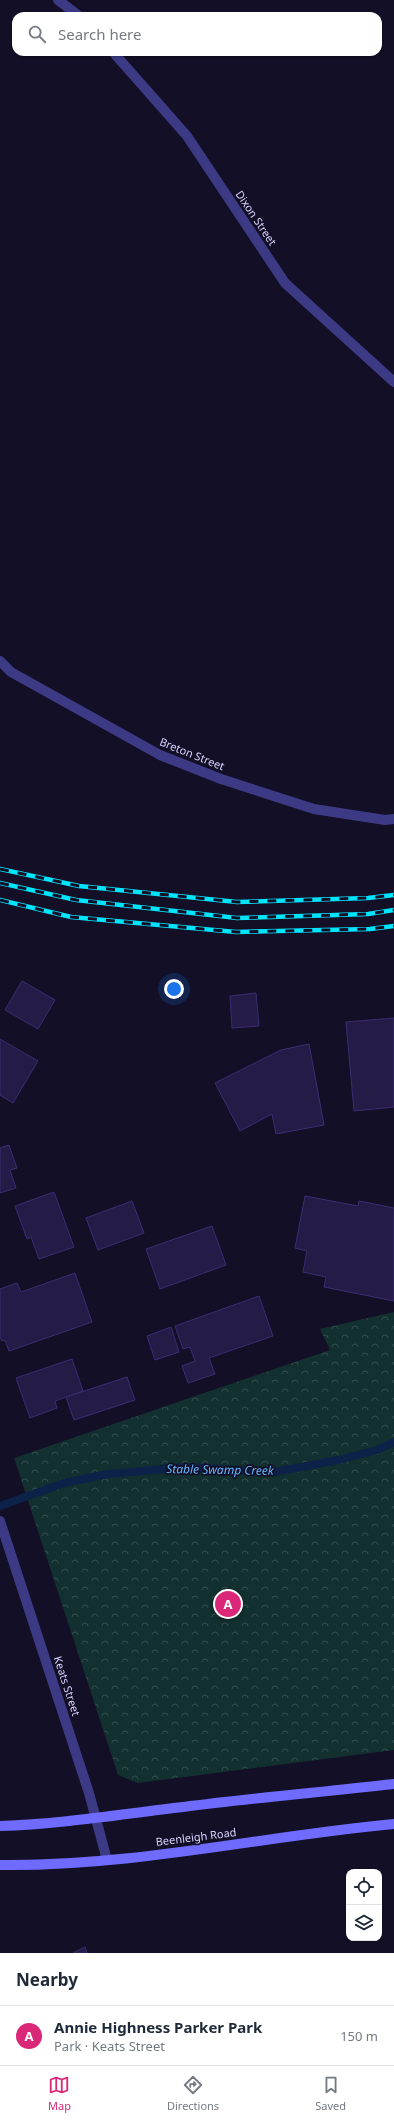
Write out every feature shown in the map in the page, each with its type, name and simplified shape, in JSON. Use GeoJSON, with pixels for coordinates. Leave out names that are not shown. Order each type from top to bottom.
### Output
{"type":"FeatureCollection","features":[{"type":"Feature","properties":{"kind":"main road"},"geometry":{"type":"LineString","coordinates":[[0,1826],[38,1825],[96,1819],[183,1807],[394,1784]]}},
{"type":"Feature","properties":{"kind":"main road","name":"Beenleigh Road"},"geometry":{"type":"LineString","coordinates":[[0,1865],[42,1866],[107,1860],[394,1824]]}},
{"type":"Feature","properties":{"kind":"street"},"geometry":{"type":"LineString","coordinates":[[58,0],[74,12]]}},
{"type":"Feature","properties":{"kind":"street","name":"Dixon Street"},"geometry":{"type":"LineString","coordinates":[[117,56],[187,136],[285,283],[394,382]]}},
{"type":"Feature","properties":{"kind":"street","name":"Breton Street"},"geometry":{"type":"LineString","coordinates":[[0,661],[11,672],[160,755],[221,779],[314,809],[385,820],[394,819]]}},
{"type":"Feature","properties":{"kind":"street","name":"Keats Street"},"geometry":{"type":"LineString","coordinates":[[1,1525],[96,1819],[107,1860]]}},
{"type":"Feature","properties":{"kind":"green space"},"geometry":{"type":"Polygon","coordinates":[[[394,1312],[394,1750],[138,1783],[118,1775],[14,1458],[330,1350],[320,1329],[394,1312]]]}},
{"type":"Feature","properties":{"kind":"building"},"geometry":{"type":"Polygon","coordinates":[[[22,981],[55,1000],[38,1029],[5,1010],[22,981]]]}},
{"type":"Feature","properties":{"kind":"building"},"geometry":{"type":"Polygon","coordinates":[[[256,993],[259,1026],[232,1028],[230,996],[256,993]]]}},
{"type":"Feature","properties":{"kind":"building"},"geometry":{"type":"Polygon","coordinates":[[[394,1018],[394,1107],[354,1111],[346,1022],[394,1018]]]}},
{"type":"Feature","properties":{"kind":"building"},"geometry":{"type":"Polygon","coordinates":[[[0,1039],[38,1061],[13,1103],[0,1095],[0,1039]]]}},
{"type":"Feature","properties":{"kind":"building"},"geometry":{"type":"Polygon","coordinates":[[[309,1044],[324,1125],[276,1134],[272,1114],[240,1131],[215,1083],[281,1050],[309,1044]]]}},
{"type":"Feature","properties":{"kind":"building"},"geometry":{"type":"Polygon","coordinates":[[[9,1145],[17,1168],[10,1170],[16,1188],[0,1193],[0,1148],[9,1145]]]}},
{"type":"Feature","properties":{"kind":"building"},"geometry":{"type":"Polygon","coordinates":[[[54,1192],[74,1247],[39,1259],[31,1237],[27,1239],[15,1206],[54,1192]]]}},
{"type":"Feature","properties":{"kind":"building"},"geometry":{"type":"Polygon","coordinates":[[[305,1196],[358,1206],[359,1201],[394,1208],[394,1301],[324,1287],[326,1277],[303,1272],[307,1251],[295,1248],[305,1196]]]}},
{"type":"Feature","properties":{"kind":"building"},"geometry":{"type":"Polygon","coordinates":[[[132,1201],[144,1233],[98,1250],[86,1218],[132,1201]]]}},
{"type":"Feature","properties":{"kind":"building"},"geometry":{"type":"Polygon","coordinates":[[[212,1226],[226,1265],[160,1289],[146,1249],[212,1226]]]}},
{"type":"Feature","properties":{"kind":"building"},"geometry":{"type":"Polygon","coordinates":[[[75,1273],[92,1322],[9,1351],[5,1340],[2,1341],[0,1337],[0,1289],[17,1283],[21,1292],[75,1273]]]}},
{"type":"Feature","properties":{"kind":"building"},"geometry":{"type":"Polygon","coordinates":[[[259,1296],[273,1336],[209,1358],[215,1374],[188,1383],[182,1366],[195,1361],[190,1347],[183,1349],[175,1326],[259,1296]]]}},
{"type":"Feature","properties":{"kind":"building"},"geometry":{"type":"Polygon","coordinates":[[[171,1327],[179,1352],[155,1360],[147,1336],[171,1327]]]}},
{"type":"Feature","properties":{"kind":"building"},"geometry":{"type":"Polygon","coordinates":[[[72,1359],[83,1391],[55,1401],[57,1408],[30,1418],[16,1378],[72,1359]]]}},
{"type":"Feature","properties":{"kind":"building"},"geometry":{"type":"Polygon","coordinates":[[[127,1377],[135,1400],[74,1420],[66,1397],[127,1377]]]}},
{"type":"Feature","properties":{"kind":"building"},"geometry":{"type":"Polygon","coordinates":[[[85,1947],[87,1953],[73,1953],[85,1947]]]}},
{"type":"Feature","properties":{"kind":"waterway","name":"Stable Swamp Creek"},"geometry":{"type":"LineString","coordinates":[[0,1506],[64,1483],[108,1474],[186,1467],[275,1472],[338,1460],[377,1450],[394,1442]]}},
{"type":"Feature","properties":{"kind":"railway"},"geometry":{"type":"LineString","coordinates":[[0,869],[79,886],[237,902],[368,898],[394,895]]}},
{"type":"Feature","properties":{"kind":"railway"},"geometry":{"type":"LineString","coordinates":[[0,883],[76,900],[237,918],[368,914],[394,910]]}},
{"type":"Feature","properties":{"kind":"railway"},"geometry":{"type":"LineString","coordinates":[[0,900],[71,917],[236,932],[370,929],[394,926]]}},
{"type":"Feature","properties":{"kind":"place","name":"Annie Highness Parker Park"},"geometry":{"type":"Point","coordinates":[228,1604]}}]}
